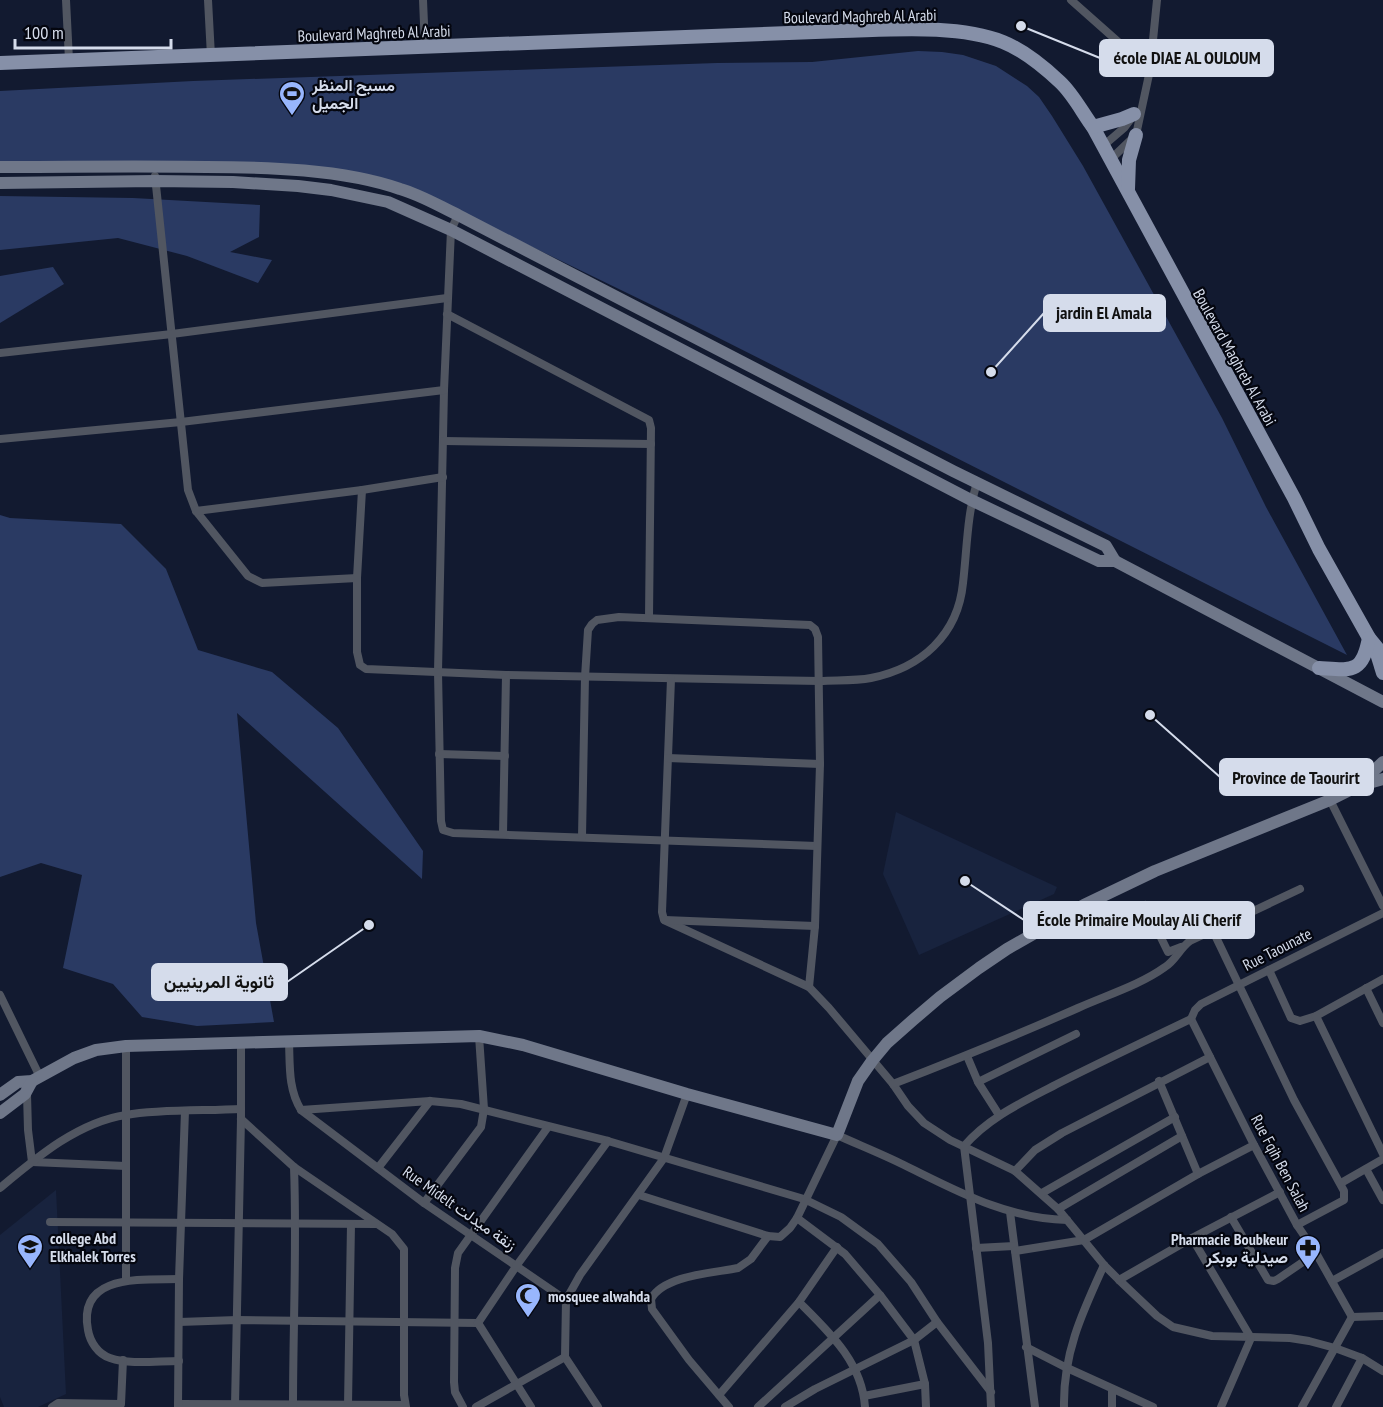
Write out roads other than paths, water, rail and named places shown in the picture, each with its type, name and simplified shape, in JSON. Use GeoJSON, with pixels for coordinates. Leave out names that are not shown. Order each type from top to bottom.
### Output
{"type":"FeatureCollection","features":[{"type":"Feature","properties":{"kind":"main road","name":"Boulevard Maghreb Al Arabi"},"geometry":{"type":"LineString","coordinates":[[0,63],[916,29],[972,34],[1004,42],[1034,61],[1061,83],[1093,127],[1376,647],[1383,673]]}},
{"type":"Feature","properties":{"kind":"main road"},"geometry":{"type":"LineString","coordinates":[[1093,127],[1134,114]]}},
{"type":"Feature","properties":{"kind":"main road"},"geometry":{"type":"LineString","coordinates":[[1127,191],[1129,160],[1136,135]]}},
{"type":"Feature","properties":{"kind":"main road"},"geometry":{"type":"LineString","coordinates":[[1318,668],[1341,669],[1357,665],[1376,647]]}},
{"type":"Feature","properties":{"kind":"street"},"geometry":{"type":"LineString","coordinates":[[66,0],[69,60]]}},
{"type":"Feature","properties":{"kind":"street"},"geometry":{"type":"LineString","coordinates":[[208,0],[210,56]]}},
{"type":"Feature","properties":{"kind":"street"},"geometry":{"type":"LineString","coordinates":[[423,0],[425,47]]}},
{"type":"Feature","properties":{"kind":"street"},"geometry":{"type":"LineString","coordinates":[[1071,0],[1150,70]]}},
{"type":"Feature","properties":{"kind":"street"},"geometry":{"type":"LineString","coordinates":[[1111,159],[1136,135],[1150,70],[1157,0]]}},
{"type":"Feature","properties":{"kind":"street"},"geometry":{"type":"LineString","coordinates":[[1103,146],[1124,128],[1146,95]]}},
{"type":"Feature","properties":{"kind":"street"},"geometry":{"type":"LineString","coordinates":[[155,166],[188,490],[196,511],[248,576],[262,583],[357,578]]}},
{"type":"Feature","properties":{"kind":"street"},"geometry":{"type":"LineString","coordinates":[[0,167],[155,166],[295,170],[345,177],[399,188],[419,195],[859,422],[1106,546],[1115,561]]}},
{"type":"Feature","properties":{"kind":"street"},"geometry":{"type":"LineString","coordinates":[[0,183],[155,181],[269,184],[331,190],[388,202],[451,230],[971,500],[1099,561],[1115,561],[1383,702]]}},
{"type":"Feature","properties":{"kind":"street"},"geometry":{"type":"LineString","coordinates":[[458,215],[451,230],[444,390],[438,672],[443,830],[453,833],[817,846]]}},
{"type":"Feature","properties":{"kind":"street"},"geometry":{"type":"LineString","coordinates":[[0,353],[172,334],[447,298]]}},
{"type":"Feature","properties":{"kind":"street"},"geometry":{"type":"LineString","coordinates":[[447,314],[649,420],[651,428],[649,617]]}},
{"type":"Feature","properties":{"kind":"street"},"geometry":{"type":"LineString","coordinates":[[0,439],[181,422],[444,390]]}},
{"type":"Feature","properties":{"kind":"street"},"geometry":{"type":"LineString","coordinates":[[850,438],[859,422]]}},
{"type":"Feature","properties":{"kind":"street"},"geometry":{"type":"LineString","coordinates":[[444,441],[651,444]]}},
{"type":"Feature","properties":{"kind":"street"},"geometry":{"type":"LineString","coordinates":[[196,511],[362,490],[443,477]]}},
{"type":"Feature","properties":{"kind":"street"},"geometry":{"type":"LineString","coordinates":[[362,490],[357,578],[357,652],[360,665],[366,669],[506,675],[820,681],[869,678],[896,670],[925,655],[945,635],[954,620],[962,593],[971,500],[977,482]]}},
{"type":"Feature","properties":{"kind":"street"},"geometry":{"type":"LineString","coordinates":[[582,837],[585,677],[588,630],[592,624],[597,620],[612,617],[649,617],[810,625],[818,637],[820,764],[815,926],[809,987]]}},
{"type":"Feature","properties":{"kind":"street"},"geometry":{"type":"LineString","coordinates":[[503,834],[506,675]]}},
{"type":"Feature","properties":{"kind":"street"},"geometry":{"type":"LineString","coordinates":[[664,920],[662,912],[664,840],[672,679]]}},
{"type":"Feature","properties":{"kind":"street"},"geometry":{"type":"LineString","coordinates":[[439,754],[505,756]]}},
{"type":"Feature","properties":{"kind":"street"},"geometry":{"type":"LineString","coordinates":[[668,758],[820,764]]}},
{"type":"Feature","properties":{"kind":"street"},"geometry":{"type":"LineString","coordinates":[[1358,786],[1383,762]]}},
{"type":"Feature","properties":{"kind":"street"},"geometry":{"type":"LineString","coordinates":[[639,1194],[768,1236],[780,1237],[797,1218],[804,1199],[837,1134],[858,1081],[887,1043],[940,997],[1008,949],[1063,916],[1155,870],[1330,800],[1358,786],[1383,778]]}},
{"type":"Feature","properties":{"kind":"street"},"geometry":{"type":"LineString","coordinates":[[1330,800],[1383,906]]}},
{"type":"Feature","properties":{"kind":"street"},"geometry":{"type":"LineString","coordinates":[[1145,904],[1168,952],[1300,889]]}},
{"type":"Feature","properties":{"kind":"street","name":"Rue Taounate"},"geometry":{"type":"LineString","coordinates":[[964,1146],[978,1131],[999,1115],[1191,1018],[1201,1004],[1383,913]]}},
{"type":"Feature","properties":{"kind":"street"},"geometry":{"type":"LineString","coordinates":[[664,920],[815,926]]}},
{"type":"Feature","properties":{"kind":"street"},"geometry":{"type":"LineString","coordinates":[[664,920],[809,987],[924,1123],[941,1135],[1015,1171],[1042,1193],[1104,1265],[1157,1316],[1173,1327],[1212,1336],[1290,1338],[1335,1348],[1362,1358],[1383,1371]]}},
{"type":"Feature","properties":{"kind":"street"},"geometry":{"type":"LineString","coordinates":[[1213,931],[1294,1100],[1345,1194],[1344,1200],[1297,1225]]}},
{"type":"Feature","properties":{"kind":"street"},"geometry":{"type":"LineString","coordinates":[[893,1084],[966,1056],[1154,973],[1171,962],[1182,947]]}},
{"type":"Feature","properties":{"kind":"street"},"geometry":{"type":"LineString","coordinates":[[1269,970],[1291,1018],[1300,1022],[1316,1016],[1383,979]]}},
{"type":"Feature","properties":{"kind":"street"},"geometry":{"type":"LineString","coordinates":[[1366,988],[1383,1023]]}},
{"type":"Feature","properties":{"kind":"street"},"geometry":{"type":"LineString","coordinates":[[0,995],[3,1009],[36,1079]]}},
{"type":"Feature","properties":{"kind":"street"},"geometry":{"type":"LineString","coordinates":[[1316,1016],[1380,1139],[1383,1156],[1341,1184]]}},
{"type":"Feature","properties":{"kind":"street","name":"Rue Fqih Ben Salah"},"geometry":{"type":"LineString","coordinates":[[1191,1018],[1254,1145],[1297,1225],[1316,1253],[1352,1317]]}},
{"type":"Feature","properties":{"kind":"street"},"geometry":{"type":"LineString","coordinates":[[978,1082],[1076,1034]]}},
{"type":"Feature","properties":{"kind":"street"},"geometry":{"type":"LineString","coordinates":[[424,1203],[481,1127],[484,1109],[479,1036]]}},
{"type":"Feature","properties":{"kind":"street"},"geometry":{"type":"LineString","coordinates":[[0,1095],[18,1082],[36,1079],[74,1058],[96,1050],[126,1046],[479,1036],[523,1045],[687,1094],[837,1134],[972,1199],[1010,1212],[1067,1220]]}},
{"type":"Feature","properties":{"kind":"street"},"geometry":{"type":"LineString","coordinates":[[289,1041],[290,1082],[301,1110],[430,1101],[484,1109],[608,1141],[804,1199],[851,1223],[878,1244],[911,1282],[937,1322],[991,1392]]}},
{"type":"Feature","properties":{"kind":"street"},"geometry":{"type":"LineString","coordinates":[[235,1405],[242,1114],[241,1043]]}},
{"type":"Feature","properties":{"kind":"street"},"geometry":{"type":"LineString","coordinates":[[126,1046],[126,1280]]}},
{"type":"Feature","properties":{"kind":"street"},"geometry":{"type":"LineString","coordinates":[[966,1056],[978,1082],[999,1115]]}},
{"type":"Feature","properties":{"kind":"street"},"geometry":{"type":"LineString","coordinates":[[1015,1171],[1035,1150],[1062,1133],[1159,1081],[1210,1057]]}},
{"type":"Feature","properties":{"kind":"street"},"geometry":{"type":"LineString","coordinates":[[0,1113],[25,1094],[36,1079]]}},
{"type":"Feature","properties":{"kind":"street"},"geometry":{"type":"LineString","coordinates":[[1159,1081],[1198,1174]]}},
{"type":"Feature","properties":{"kind":"street"},"geometry":{"type":"LineString","coordinates":[[18,1082],[27,1094],[32,1162]]}},
{"type":"Feature","properties":{"kind":"street"},"geometry":{"type":"LineString","coordinates":[[598,1407],[565,1357],[566,1300],[580,1275],[664,1158],[687,1094]]}},
{"type":"Feature","properties":{"kind":"street"},"geometry":{"type":"LineString","coordinates":[[378,1168],[430,1101]]}},
{"type":"Feature","properties":{"kind":"street","name":"Rue Midelt زنقة ميدلت"},"geometry":{"type":"LineString","coordinates":[[301,1110],[424,1203],[566,1300]]}},
{"type":"Feature","properties":{"kind":"street"},"geometry":{"type":"LineString","coordinates":[[0,1188],[32,1162],[79,1132],[105,1120],[126,1115],[185,1111],[242,1114],[294,1167],[392,1234],[404,1249],[405,1406],[178,1406],[179,1279],[185,1111]]}},
{"type":"Feature","properties":{"kind":"street"},"geometry":{"type":"LineString","coordinates":[[1042,1193],[1175,1117]]}},
{"type":"Feature","properties":{"kind":"street"},"geometry":{"type":"LineString","coordinates":[[463,1407],[455,1392],[454,1382],[457,1259],[461,1247],[548,1127]]}},
{"type":"Feature","properties":{"kind":"street"},"geometry":{"type":"LineString","coordinates":[[1058,1209],[1182,1136]]}},
{"type":"Feature","properties":{"kind":"street"},"geometry":{"type":"LineString","coordinates":[[478,1323],[517,1265],[608,1141]]}},
{"type":"Feature","properties":{"kind":"street"},"geometry":{"type":"LineString","coordinates":[[976,1248],[1014,1248],[1084,1240],[1198,1174],[1254,1145]]}},
{"type":"Feature","properties":{"kind":"street"},"geometry":{"type":"LineString","coordinates":[[964,1146],[988,1342],[991,1407]]}},
{"type":"Feature","properties":{"kind":"street"},"geometry":{"type":"LineString","coordinates":[[32,1162],[126,1166]]}},
{"type":"Feature","properties":{"kind":"street"},"geometry":{"type":"LineString","coordinates":[[293,1406],[296,1223],[294,1167]]}},
{"type":"Feature","properties":{"kind":"street"},"geometry":{"type":"LineString","coordinates":[[1366,1169],[1383,1200]]}},
{"type":"Feature","properties":{"kind":"street"},"geometry":{"type":"LineString","coordinates":[[1119,1280],[1192,1238],[1280,1192]]}},
{"type":"Feature","properties":{"kind":"street"},"geometry":{"type":"LineString","coordinates":[[1010,1212],[1035,1407]]}},
{"type":"Feature","properties":{"kind":"street"},"geometry":{"type":"LineString","coordinates":[[1231,1217],[1268,1280],[1278,1279],[1316,1253]]}},
{"type":"Feature","properties":{"kind":"street"},"geometry":{"type":"LineString","coordinates":[[797,1218],[837,1247],[856,1266],[914,1340],[925,1384],[926,1407]]}},
{"type":"Feature","properties":{"kind":"street"},"geometry":{"type":"LineString","coordinates":[[50,1222],[377,1224]]}},
{"type":"Feature","properties":{"kind":"street"},"geometry":{"type":"LineString","coordinates":[[348,1405],[351,1224]]}},
{"type":"Feature","properties":{"kind":"street"},"geometry":{"type":"LineString","coordinates":[[729,1407],[689,1360],[657,1316],[652,1309],[651,1299],[657,1291],[679,1280],[744,1265],[768,1236]]}},
{"type":"Feature","properties":{"kind":"street"},"geometry":{"type":"LineString","coordinates":[[1192,1238],[1251,1338]]}},
{"type":"Feature","properties":{"kind":"street"},"geometry":{"type":"LineString","coordinates":[[719,1395],[799,1302],[837,1247]]}},
{"type":"Feature","properties":{"kind":"street"},"geometry":{"type":"LineString","coordinates":[[1332,1281],[1383,1253]]}},
{"type":"Feature","properties":{"kind":"street"},"geometry":{"type":"LineString","coordinates":[[1064,1407],[1065,1367],[1075,1334],[1104,1265]]}},
{"type":"Feature","properties":{"kind":"street"},"geometry":{"type":"LineString","coordinates":[[179,1279],[126,1280],[106,1286],[88,1305],[86,1320],[89,1338],[97,1349],[108,1357],[123,1360],[179,1361]]}},
{"type":"Feature","properties":{"kind":"street"},"geometry":{"type":"LineString","coordinates":[[758,1407],[880,1295]]}},
{"type":"Feature","properties":{"kind":"street"},"geometry":{"type":"LineString","coordinates":[[799,1302],[834,1337],[855,1369],[864,1396],[865,1407]]}},
{"type":"Feature","properties":{"kind":"street"},"geometry":{"type":"LineString","coordinates":[[1302,1407],[1352,1317],[1383,1315]]}},
{"type":"Feature","properties":{"kind":"street"},"geometry":{"type":"LineString","coordinates":[[179,1322],[237,1320],[478,1323]]}},
{"type":"Feature","properties":{"kind":"street"},"geometry":{"type":"LineString","coordinates":[[785,1407],[914,1340],[937,1322]]}},
{"type":"Feature","properties":{"kind":"street"},"geometry":{"type":"LineString","coordinates":[[478,1323],[531,1407]]}},
{"type":"Feature","properties":{"kind":"street"},"geometry":{"type":"LineString","coordinates":[[1221,1407],[1251,1338]]}},
{"type":"Feature","properties":{"kind":"street"},"geometry":{"type":"LineString","coordinates":[[1026,1347],[1153,1407]]}},
{"type":"Feature","properties":{"kind":"street"},"geometry":{"type":"LineString","coordinates":[[476,1407],[565,1357]]}},
{"type":"Feature","properties":{"kind":"street"},"geometry":{"type":"LineString","coordinates":[[1336,1407],[1362,1358]]}},
{"type":"Feature","properties":{"kind":"street"},"geometry":{"type":"LineString","coordinates":[[52,1407],[58,1402],[121,1404],[123,1360]]}},
{"type":"Feature","properties":{"kind":"street"},"geometry":{"type":"LineString","coordinates":[[864,1396],[925,1384]]}},
{"type":"Feature","properties":{"kind":"street"},"geometry":{"type":"LineString","coordinates":[[1112,1389],[1112,1407]]}},
{"type":"Feature","properties":{"kind":"place","name":"école DIAE AL OULOUM"},"geometry":{"type":"Point","coordinates":[1021,26]}},
{"type":"Feature","properties":{"kind":"place","name":"مسبح المنظر الجميل"},"geometry":{"type":"Point","coordinates":[292,117]}},
{"type":"Feature","properties":{"kind":"place","name":"jardin El Amala"},"geometry":{"type":"Point","coordinates":[991,372]}},
{"type":"Feature","properties":{"kind":"place","name":"Province de Taourirt"},"geometry":{"type":"Point","coordinates":[1150,715]}},
{"type":"Feature","properties":{"kind":"place","name":"École Primaire Moulay Ali Cherif"},"geometry":{"type":"Point","coordinates":[965,881]}},
{"type":"Feature","properties":{"kind":"place","name":"ثانوية المرينيين"},"geometry":{"type":"Point","coordinates":[369,925]}},
{"type":"Feature","properties":{"kind":"place","name":"college Abd Elkhalek Torres"},"geometry":{"type":"Point","coordinates":[30,1270]}},
{"type":"Feature","properties":{"kind":"place","name":"Pharmacie Boubkeur صيدلية بوبكر"},"geometry":{"type":"Point","coordinates":[1308,1271]}},
{"type":"Feature","properties":{"kind":"place","name":"mosquee alwahda"},"geometry":{"type":"Point","coordinates":[528,1319]}}]}
